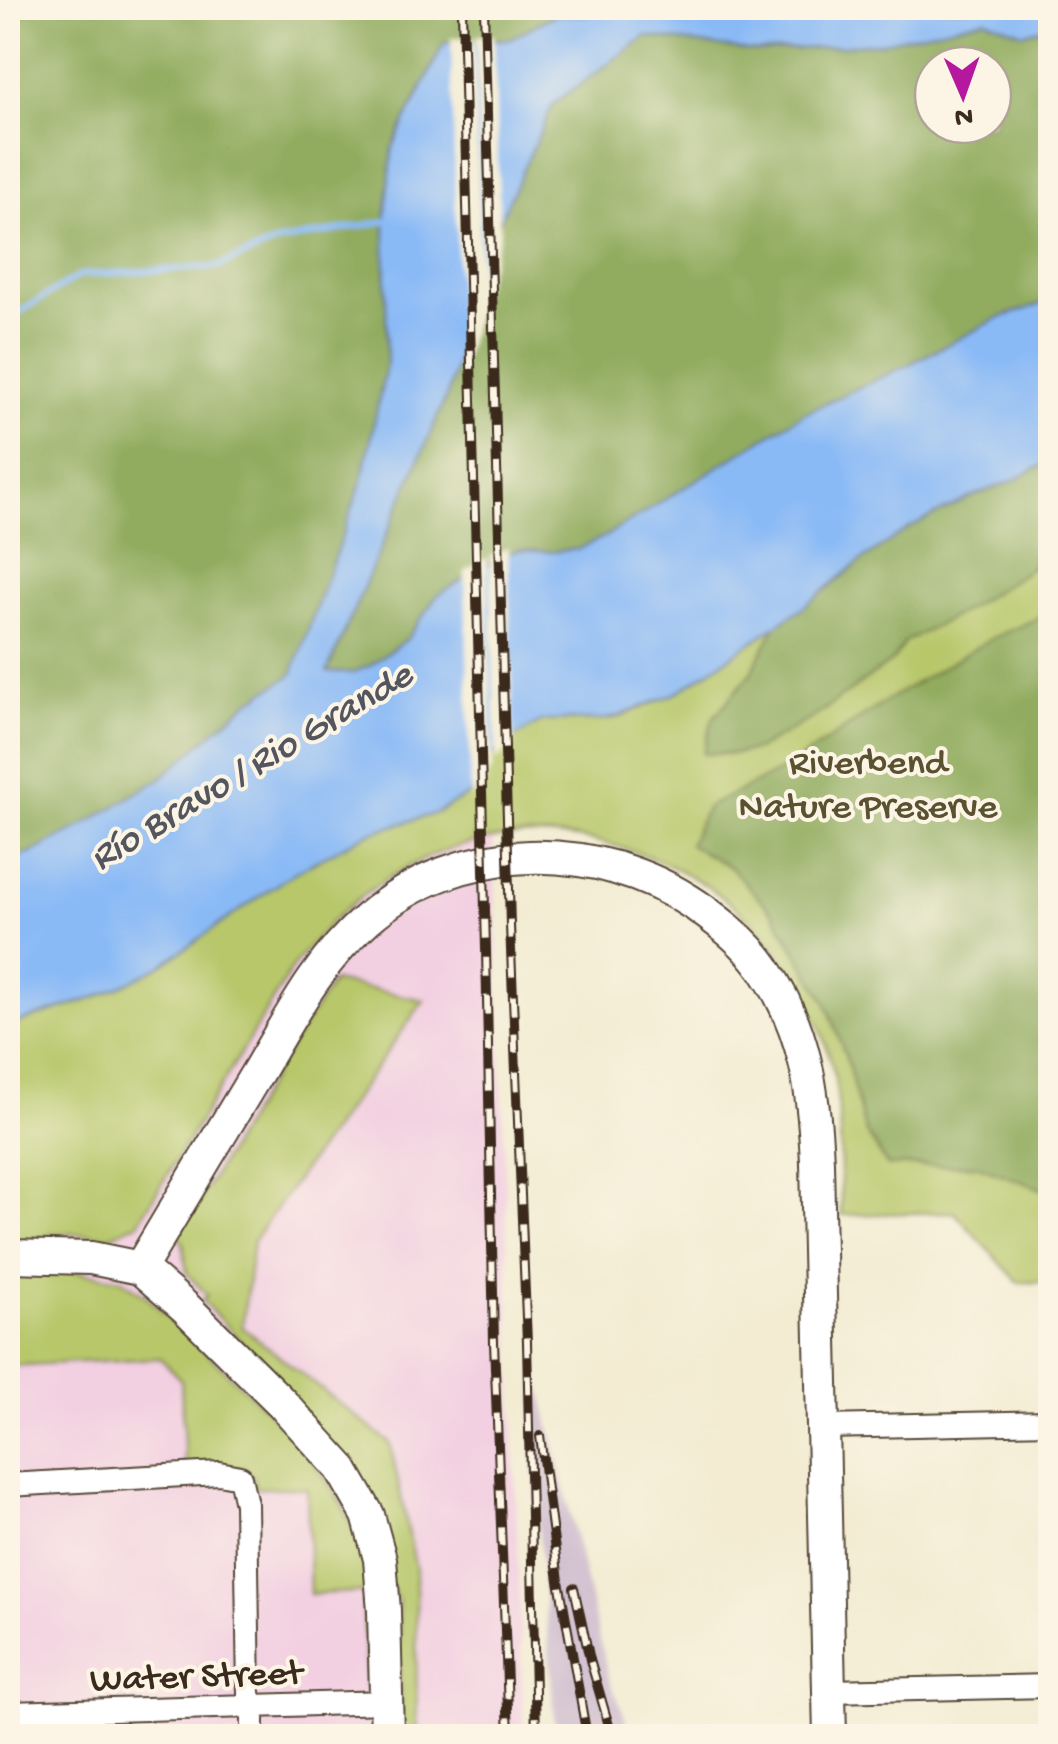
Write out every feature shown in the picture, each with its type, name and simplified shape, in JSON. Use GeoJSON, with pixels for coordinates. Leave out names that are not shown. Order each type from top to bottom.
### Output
{"type":"FeatureCollection","features":[{"type":"Feature","properties":{"kind":"street"},"geometry":{"type":"LineString","coordinates":[[140,1268],[301,998],[336,950],[365,920],[401,892],[439,874],[533,856],[580,859],[625,870],[681,895],[723,924],[762,965],[788,1008],[807,1062],[815,1120],[830,1736]]}},
{"type":"Feature","properties":{"kind":"street"},"geometry":{"type":"LineString","coordinates":[[8,1256],[91,1258],[140,1268],[185,1306],[341,1468],[368,1515],[380,1558],[387,1736]]}},
{"type":"Feature","properties":{"kind":"street"},"geometry":{"type":"LineString","coordinates":[[824,1427],[1050,1422]]}},
{"type":"Feature","properties":{"kind":"street"},"geometry":{"type":"LineString","coordinates":[[8,1484],[219,1473],[240,1477],[246,1494],[249,1694],[254,1736]]}},
{"type":"Feature","properties":{"kind":"street"},"geometry":{"type":"LineString","coordinates":[[829,1691],[1050,1686]]}},
{"type":"Feature","properties":{"kind":"street","name":"Water Street"},"geometry":{"type":"LineString","coordinates":[[8,1713],[386,1702]]}},
{"type":"Feature","properties":{"kind":"shaded area"},"geometry":{"type":"Polygon","coordinates":[[[491,758],[524,1736],[8,1736],[8,1026],[160,966],[270,889],[491,758]]]}},
{"type":"Feature","properties":{"kind":"shaded area"},"geometry":{"type":"Polygon","coordinates":[[[534,1358],[608,1675],[633,1736],[556,1736],[533,1464],[534,1358]]]}},
{"type":"Feature","properties":{"kind":"green space"},"geometry":{"type":"Polygon","coordinates":[[[39,8],[609,8],[588,14],[557,14],[509,39],[444,43],[393,146],[385,221],[387,362],[362,481],[292,675],[247,703],[160,779],[79,828],[8,861],[8,18],[39,8]]]}},
{"type":"Feature","properties":{"kind":"green space"},"geometry":{"type":"Polygon","coordinates":[[[985,19],[1024,33],[1050,26],[1050,301],[999,318],[806,412],[579,549],[519,550],[437,596],[407,639],[369,666],[353,673],[327,673],[448,392],[497,226],[553,104],[645,36],[757,52],[879,43],[985,19]]]}},
{"type":"Feature","properties":{"kind":"green space","name":"Riverbend Nature Preserve"},"geometry":{"type":"Polygon","coordinates":[[[1050,461],[1050,1283],[1018,1282],[954,1212],[841,1215],[839,1117],[833,1071],[815,1017],[769,941],[719,894],[680,870],[607,844],[556,836],[506,837],[458,847],[412,865],[369,890],[330,924],[294,965],[138,1223],[110,1236],[51,1233],[50,1241],[8,1240],[8,1026],[97,997],[160,966],[292,874],[366,834],[392,825],[491,758],[516,735],[543,721],[620,717],[675,694],[805,606],[909,528],[1050,461]]]}},
{"type":"Feature","properties":{"kind":"green space"},"geometry":{"type":"Polygon","coordinates":[[[1050,461],[1050,556],[964,611],[905,642],[893,660],[817,715],[756,750],[703,753],[713,718],[749,676],[777,624],[909,528],[1050,461]]]}},
{"type":"Feature","properties":{"kind":"green space"},"geometry":{"type":"Polygon","coordinates":[[[1050,613],[1050,1192],[976,1165],[888,1166],[865,1131],[847,1060],[826,1002],[774,914],[731,868],[689,844],[707,807],[790,766],[889,699],[992,638],[1050,613]]]}},
{"type":"Feature","properties":{"kind":"green space"},"geometry":{"type":"Polygon","coordinates":[[[333,981],[424,1000],[253,1241],[242,1327],[390,1443],[416,1569],[417,1736],[401,1736],[398,1600],[274,1375],[202,1301],[207,1295],[187,1274],[183,1242],[177,1237],[333,981]]]}},
{"type":"Feature","properties":{"kind":"green space"},"geometry":{"type":"Polygon","coordinates":[[[37,1265],[121,1279],[146,1296],[271,1415],[311,1459],[344,1508],[364,1564],[371,1686],[366,1686],[363,1592],[310,1594],[307,1488],[255,1488],[253,1477],[245,1468],[185,1468],[181,1379],[160,1358],[8,1366],[8,1266],[37,1265]]]}},
{"type":"Feature","properties":{"kind":"water","name":"Río Bravo / Rio Grande"},"geometry":{"type":"Polygon","coordinates":[[[609,8],[1050,8],[1050,26],[1024,33],[985,19],[879,43],[757,52],[646,36],[553,104],[497,226],[448,392],[327,672],[353,673],[369,666],[407,639],[437,596],[502,555],[519,550],[579,549],[806,412],[999,318],[1050,301],[1050,461],[909,528],[805,606],[675,694],[603,720],[543,721],[504,744],[491,758],[472,793],[434,814],[366,834],[292,874],[160,966],[130,982],[8,1026],[8,861],[79,828],[160,779],[247,703],[292,675],[362,481],[387,362],[385,221],[393,147],[444,43],[509,39],[557,14],[588,14],[609,8]]]}},
{"type":"Feature","properties":{"kind":"pier"},"geometry":{"type":"Polygon","coordinates":[[[494,35],[500,235],[483,292],[476,36],[494,35]]]}},
{"type":"Feature","properties":{"kind":"pier"},"geometry":{"type":"Polygon","coordinates":[[[474,37],[481,300],[460,371],[451,38],[474,37]]]}},
{"type":"Feature","properties":{"kind":"pier"},"geometry":{"type":"Polygon","coordinates":[[[508,548],[514,743],[496,761],[490,556],[508,548]]]}},
{"type":"Feature","properties":{"kind":"pier"},"geometry":{"type":"Polygon","coordinates":[[[487,558],[493,767],[471,799],[465,571],[487,558]]]}},
{"type":"Feature","properties":{"kind":"waterway"},"geometry":{"type":"LineString","coordinates":[[8,319],[80,275],[216,267],[279,242],[385,221]]}},
{"type":"Feature","properties":{"kind":"railway"},"geometry":{"type":"LineString","coordinates":[[462,8],[494,1342],[509,1736]]}},
{"type":"Feature","properties":{"kind":"railway"},"geometry":{"type":"LineString","coordinates":[[484,8],[536,1736]]}},
{"type":"Feature","properties":{"kind":"railway"},"geometry":{"type":"LineString","coordinates":[[540,1436],[559,1581],[587,1736]]}},
{"type":"Feature","properties":{"kind":"railway"},"geometry":{"type":"LineString","coordinates":[[574,1588],[612,1736]]}}]}
